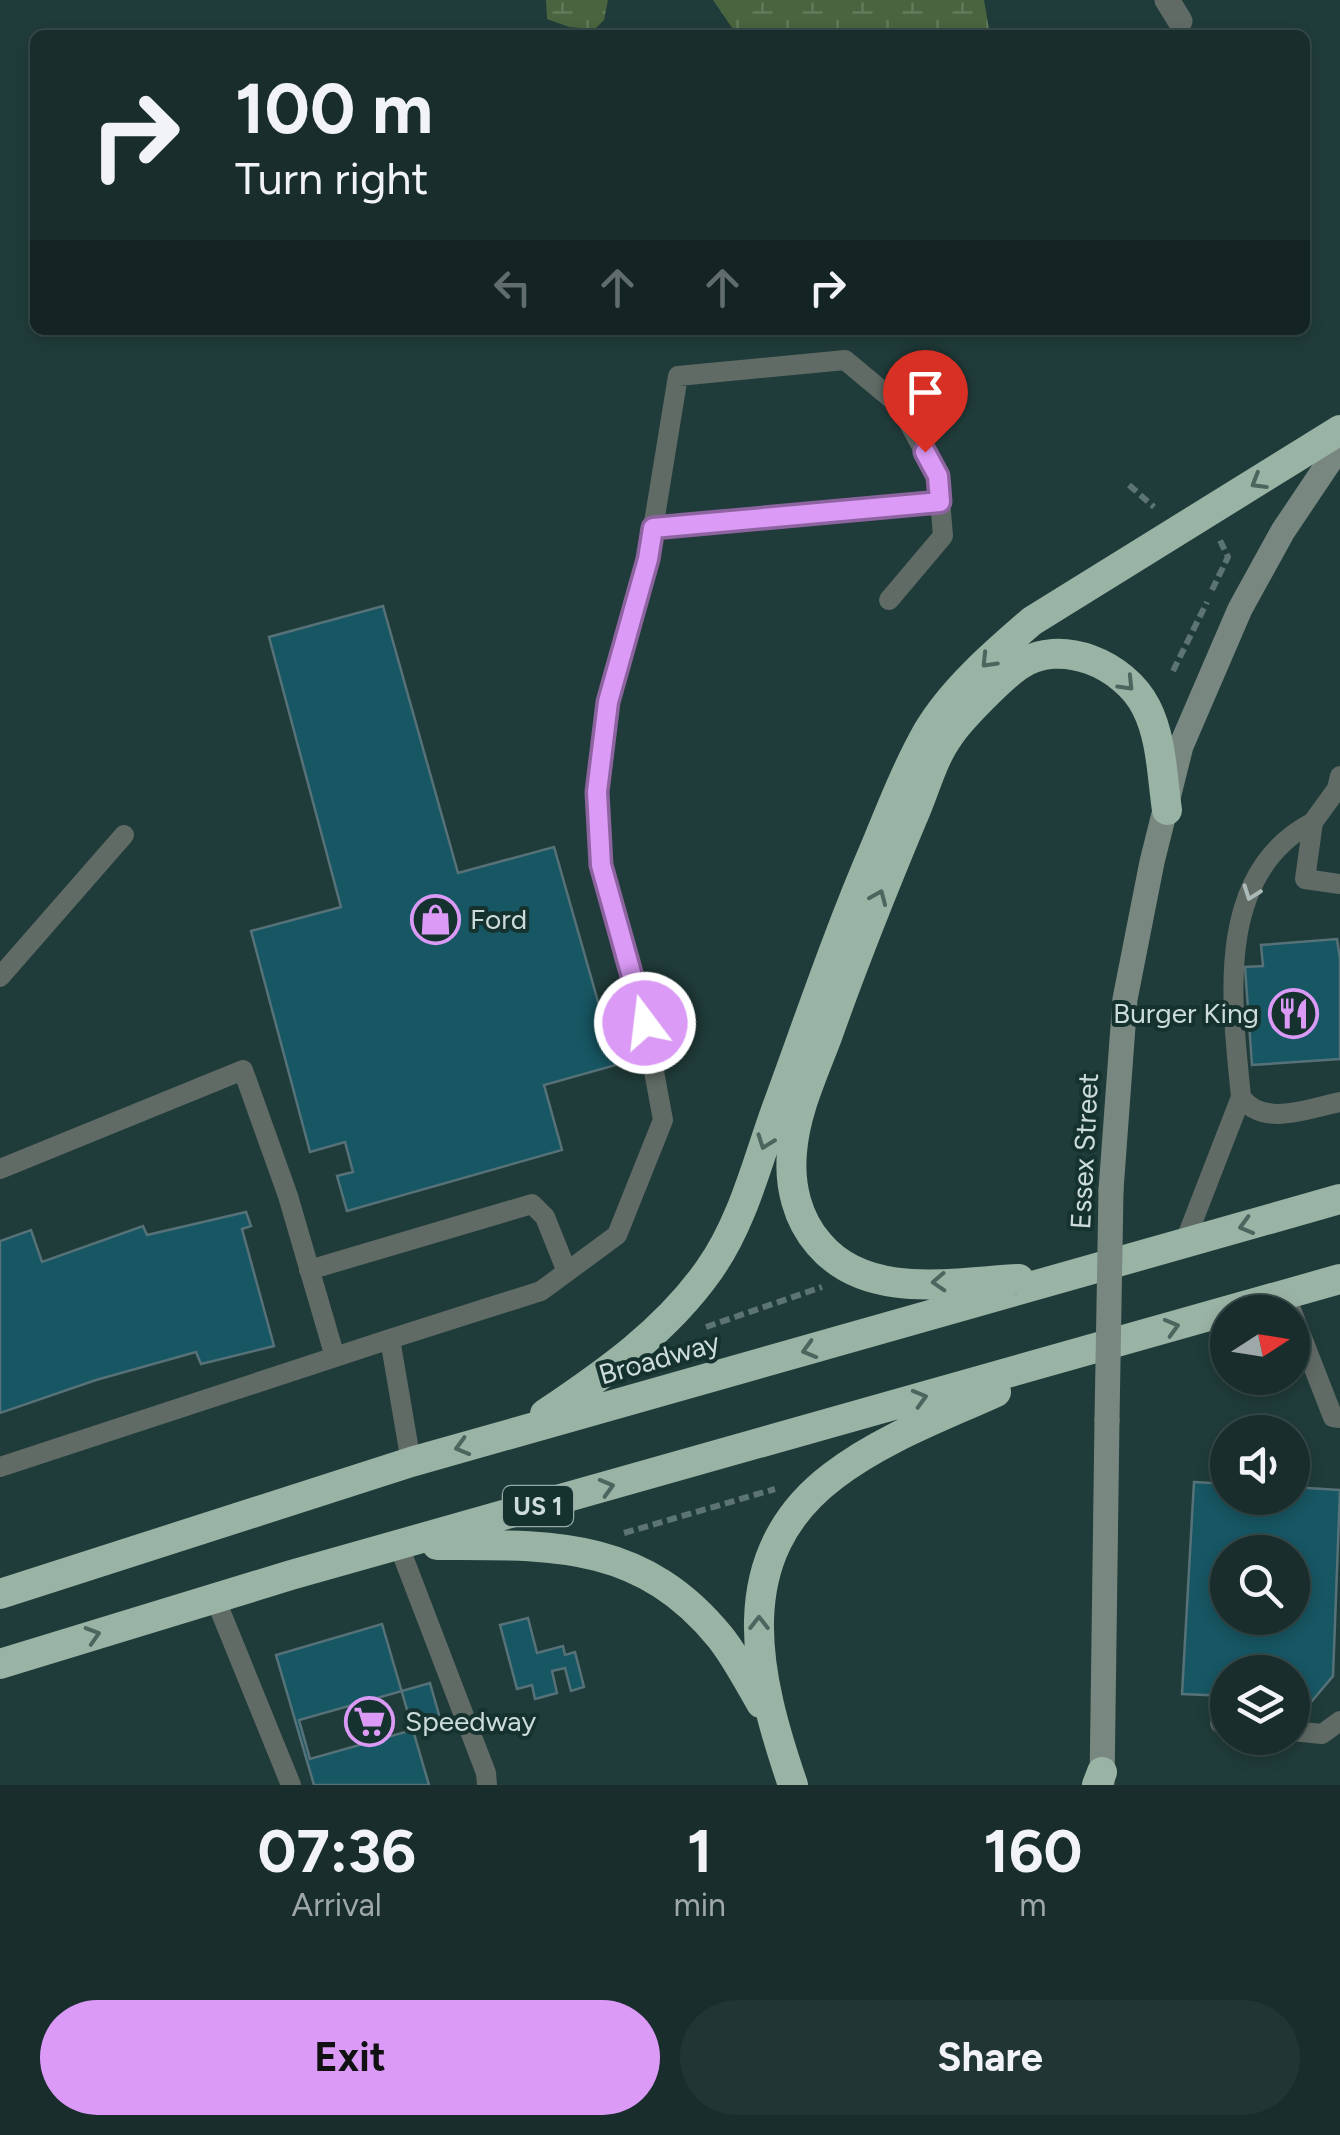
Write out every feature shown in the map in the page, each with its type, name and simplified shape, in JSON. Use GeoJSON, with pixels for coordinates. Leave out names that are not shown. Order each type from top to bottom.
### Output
{"type":"FeatureCollection","features":[{"type":"Feature","properties":{"kind":"highway"},"geometry":{"type":"LineString","coordinates":[[520,1431],[597,1379],[658,1329],[723,1248],[850,906],[896,798],[940,716],[988,658],[1032,622],[1340,430]]}},
{"type":"Feature","properties":{"kind":"highway"},"geometry":{"type":"LineString","coordinates":[[1072,1276],[903,1284],[855,1272],[827,1252],[802,1217],[792,1169],[794,1135],[868,922],[948,736],[1020,664],[1045,656],[1080,656],[1108,666],[1131,683],[1147,708],[1156,734],[1167,810]]}},
{"type":"Feature","properties":{"kind":"highway","name":"Broadway"},"geometry":{"type":"LineString","coordinates":[[0,1594],[411,1462],[1340,1200]]}},
{"type":"Feature","properties":{"kind":"highway","name":"US 1"},"geometry":{"type":"LineString","coordinates":[[0,1664],[215,1598],[1340,1279]]}},
{"type":"Feature","properties":{"kind":"highway"},"geometry":{"type":"LineString","coordinates":[[1286,1294],[1340,1292]]}},
{"type":"Feature","properties":{"kind":"highway"},"geometry":{"type":"LineString","coordinates":[[770,1719],[759,1642],[759,1598],[770,1556],[781,1533],[810,1497],[881,1445],[1078,1353]]}},
{"type":"Feature","properties":{"kind":"highway"},"geometry":{"type":"LineString","coordinates":[[399,1546],[526,1545],[580,1551],[628,1566],[670,1589],[723,1641],[770,1719],[794,1785]]}},
{"type":"Feature","properties":{"kind":"main road","name":"Essex Street"},"geometry":{"type":"LineString","coordinates":[[1102,1782],[1111,1190],[1124,999],[1181,746],[1240,609],[1284,531],[1340,446]]}},
{"type":"Feature","properties":{"kind":"lane"},"geometry":{"type":"LineString","coordinates":[[0,1467],[541,1291],[617,1235],[663,1120],[645,1023],[601,865],[597,792],[608,702],[648,559],[678,376],[845,360],[899,405],[938,476],[943,536],[889,600]]}},
{"type":"Feature","properties":{"kind":"lane"},"geometry":{"type":"LineString","coordinates":[[653,528],[940,502]]}},
{"type":"Feature","properties":{"kind":"lane"},"geometry":{"type":"LineString","coordinates":[[1340,776],[1336,789],[1313,822],[1305,879],[1340,884]]}},
{"type":"Feature","properties":{"kind":"lane"},"geometry":{"type":"LineString","coordinates":[[1184,1244],[1241,1097],[1231,992],[1238,935],[1263,864],[1290,834],[1313,822]]}},
{"type":"Feature","properties":{"kind":"lane"},"geometry":{"type":"LineString","coordinates":[[0,977],[124,836]]}},
{"type":"Feature","properties":{"kind":"lane"},"geometry":{"type":"LineString","coordinates":[[0,1169],[243,1070],[288,1196],[334,1357]]}},
{"type":"Feature","properties":{"kind":"lane"},"geometry":{"type":"LineString","coordinates":[[1241,1097],[1254,1110],[1271,1114],[1340,1102]]}},
{"type":"Feature","properties":{"kind":"lane"},"geometry":{"type":"LineString","coordinates":[[310,1270],[532,1204],[545,1217],[567,1272]]}},
{"type":"Feature","properties":{"kind":"lane"},"geometry":{"type":"LineString","coordinates":[[1286,1294],[1336,1418]]}},
{"type":"Feature","properties":{"kind":"lane"},"geometry":{"type":"LineString","coordinates":[[390,1339],[411,1462]]}},
{"type":"Feature","properties":{"kind":"lane"},"geometry":{"type":"LineString","coordinates":[[399,1546],[486,1773],[487,1785]]}},
{"type":"Feature","properties":{"kind":"lane"},"geometry":{"type":"LineString","coordinates":[[215,1598],[291,1785]]}},
{"type":"Feature","properties":{"kind":"lane"},"geometry":{"type":"LineString","coordinates":[[1310,1733],[1322,1734],[1340,1722]]}},
{"type":"Feature","properties":{"kind":"path"},"geometry":{"type":"LineString","coordinates":[[1173,670],[1228,557],[1219,537]]}},
{"type":"Feature","properties":{"kind":"path"},"geometry":{"type":"LineString","coordinates":[[696,1330],[828,1284]]}},
{"type":"Feature","properties":{"kind":"path"},"geometry":{"type":"LineString","coordinates":[[619,1534],[770,1489],[781,1490]]}},
{"type":"Feature","properties":{"kind":"green space"},"geometry":{"type":"Polygon","coordinates":[[[546,0],[608,0],[604,20],[595,29],[569,27],[547,19],[546,0]]]}},
{"type":"Feature","properties":{"kind":"green space"},"geometry":{"type":"Polygon","coordinates":[[[713,0],[984,0],[989,30],[835,30],[734,30],[713,0]]]}},
{"type":"Feature","properties":{"kind":"building","name":"Ford"},"geometry":{"type":"Polygon","coordinates":[[[383,606],[458,873],[554,847],[616,1065],[544,1085],[562,1150],[347,1211],[337,1176],[353,1172],[345,1142],[310,1152],[251,931],[341,907],[269,637],[383,606]]]}},
{"type":"Feature","properties":{"kind":"building","name":"Burger King"},"geometry":{"type":"Polygon","coordinates":[[[1337,939],[1340,1059],[1252,1065],[1245,967],[1263,966],[1261,945],[1337,939]]]}},
{"type":"Feature","properties":{"kind":"building"},"geometry":{"type":"Polygon","coordinates":[[[246,1212],[251,1226],[242,1229],[274,1346],[201,1364],[196,1352],[0,1413],[0,1241],[31,1230],[42,1262],[143,1226],[147,1235],[246,1212]]]}},
{"type":"Feature","properties":{"kind":"building"},"geometry":{"type":"Polygon","coordinates":[[[1194,1482],[1210,1483],[1210,1515],[1310,1515],[1310,1488],[1340,1490],[1333,1676],[1310,1701],[1310,1655],[1210,1655],[1210,1695],[1182,1694],[1194,1482]]]}},
{"type":"Feature","properties":{"kind":"building"},"geometry":{"type":"Polygon","coordinates":[[[528,1618],[537,1653],[563,1646],[565,1655],[575,1652],[584,1687],[571,1691],[565,1668],[552,1671],[557,1693],[535,1699],[532,1685],[517,1689],[500,1625],[528,1618]]]}},
{"type":"Feature","properties":{"kind":"building"},"geometry":{"type":"Polygon","coordinates":[[[382,1624],[429,1785],[314,1785],[276,1655],[382,1624]]]}},
{"type":"Feature","properties":{"kind":"building","name":"Speedway"},"geometry":{"type":"Polygon","coordinates":[[[430,1683],[441,1722],[310,1759],[299,1720],[430,1683]]]}},
{"type":"Feature","properties":{"kind":"place","name":"Ford"},"geometry":{"type":"Point","coordinates":[435,919]}},
{"type":"Feature","properties":{"kind":"place","name":"Burger King"},"geometry":{"type":"Point","coordinates":[1294,1013]}},
{"type":"Feature","properties":{"kind":"place","name":"Speedway"},"geometry":{"type":"Point","coordinates":[370,1721]}},
{"type":"Feature","properties":{"kind":"route"},"geometry":{"type":"LineString","coordinates":[[645,1023],[601,865],[597,792],[608,702],[653,528],[940,502],[938,476],[925,452]]}}]}
